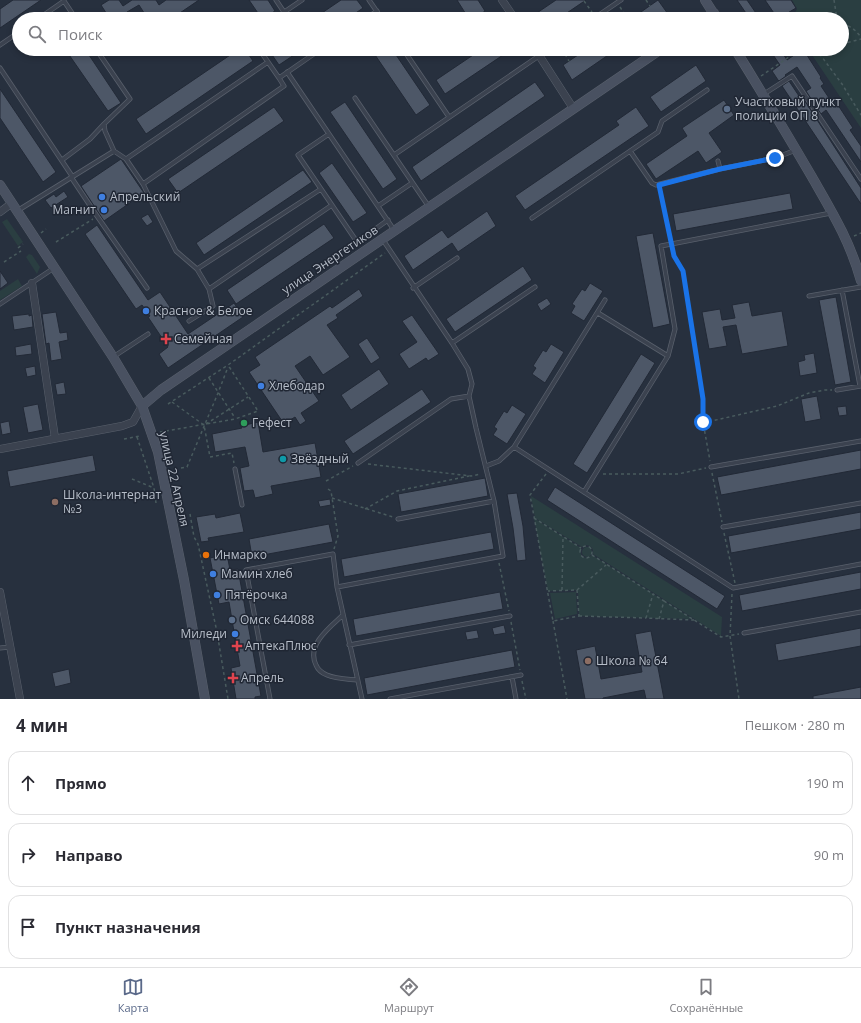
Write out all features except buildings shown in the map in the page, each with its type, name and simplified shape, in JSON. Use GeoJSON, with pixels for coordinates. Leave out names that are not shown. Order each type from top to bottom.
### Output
{"type":"FeatureCollection","features":[{"type":"Feature","properties":{"kind":"main road"},"geometry":{"type":"LineString","coordinates":[[705,0],[712,12]]}},
{"type":"Feature","properties":{"kind":"main road","name":"улица Энергетиков"},"geometry":{"type":"LineString","coordinates":[[142,406],[160,390],[651,56]]}},
{"type":"Feature","properties":{"kind":"main road"},"geometry":{"type":"LineString","coordinates":[[739,56],[797,150],[833,213],[846,238],[861,281]]}},
{"type":"Feature","properties":{"kind":"main road","name":"улица 22 Апреля"},"geometry":{"type":"LineString","coordinates":[[0,185],[112,357],[142,406],[158,452],[184,580],[205,699]]}},
{"type":"Feature","properties":{"kind":"street"},"geometry":{"type":"LineString","coordinates":[[502,0],[510,12]]}},
{"type":"Feature","properties":{"kind":"street"},"geometry":{"type":"LineString","coordinates":[[539,56],[573,108]]}},
{"type":"Feature","properties":{"kind":"street"},"geometry":{"type":"LineString","coordinates":[[0,212],[14,207]]}},
{"type":"Feature","properties":{"kind":"street"},"geometry":{"type":"LineString","coordinates":[[32,283],[55,438]]}},
{"type":"Feature","properties":{"kind":"street","name":"улица Энергетиков"},"geometry":{"type":"LineString","coordinates":[[0,449],[122,426],[133,422],[142,406]]}},
{"type":"Feature","properties":{"kind":"street"},"geometry":{"type":"LineString","coordinates":[[0,592],[20,699]]}},
{"type":"Feature","properties":{"kind":"lane"},"geometry":{"type":"LineString","coordinates":[[276,0],[284,12],[302,0]]}},
{"type":"Feature","properties":{"kind":"lane"},"geometry":{"type":"LineString","coordinates":[[370,0],[377,11]]}},
{"type":"Feature","properties":{"kind":"lane"},"geometry":{"type":"LineString","coordinates":[[603,12],[621,0]]}},
{"type":"Feature","properties":{"kind":"lane"},"geometry":{"type":"LineString","coordinates":[[48,12],[63,1],[71,12]]}},
{"type":"Feature","properties":{"kind":"lane"},"geometry":{"type":"LineString","coordinates":[[0,45],[12,37]]}},
{"type":"Feature","properties":{"kind":"lane"},"geometry":{"type":"LineString","coordinates":[[62,160],[90,139],[130,99],[101,56]]}},
{"type":"Feature","properties":{"kind":"lane"},"geometry":{"type":"LineString","coordinates":[[143,184],[284,86],[264,56]]}},
{"type":"Feature","properties":{"kind":"lane"},"geometry":{"type":"LineString","coordinates":[[279,78],[311,56]]}},
{"type":"Feature","properties":{"kind":"lane"},"geometry":{"type":"LineString","coordinates":[[408,56],[449,117]]}},
{"type":"Feature","properties":{"kind":"lane"},"geometry":{"type":"LineString","coordinates":[[394,155],[539,56]]}},
{"type":"Feature","properties":{"kind":"lane"},"geometry":{"type":"LineString","coordinates":[[126,159],[268,62]]}},
{"type":"Feature","properties":{"kind":"lane"},"geometry":{"type":"LineString","coordinates":[[0,68],[62,160],[97,216],[147,288]]}},
{"type":"Feature","properties":{"kind":"lane"},"geometry":{"type":"LineString","coordinates":[[287,72],[394,230]]}},
{"type":"Feature","properties":{"kind":"lane"},"geometry":{"type":"LineString","coordinates":[[763,95],[792,76],[861,179]]}},
{"type":"Feature","properties":{"kind":"lane"},"geometry":{"type":"LineString","coordinates":[[532,218],[658,132],[662,121],[708,90]]}},
{"type":"Feature","properties":{"kind":"lane"},"geometry":{"type":"LineString","coordinates":[[355,98],[429,206]]}},
{"type":"Feature","properties":{"kind":"lane"},"geometry":{"type":"LineString","coordinates":[[104,124],[105,131],[114,151],[126,159],[143,184],[176,250],[197,269],[209,289],[213,306],[189,322]]}},
{"type":"Feature","properties":{"kind":"lane"},"geometry":{"type":"LineString","coordinates":[[329,134],[298,155],[357,242],[388,220]]}},
{"type":"Feature","properties":{"kind":"lane"},"geometry":{"type":"LineString","coordinates":[[630,151],[652,183],[659,185],[720,169],[775,158],[797,150]]}},
{"type":"Feature","properties":{"kind":"lane"},"geometry":{"type":"LineString","coordinates":[[14,207],[72,176],[114,151]]}},
{"type":"Feature","properties":{"kind":"lane"},"geometry":{"type":"LineString","coordinates":[[718,161],[720,169]]}},
{"type":"Feature","properties":{"kind":"lane"},"geometry":{"type":"LineString","coordinates":[[378,206],[412,183]]}},
{"type":"Feature","properties":{"kind":"lane"},"geometry":{"type":"LineString","coordinates":[[197,269],[321,189]]}},
{"type":"Feature","properties":{"kind":"lane"},"geometry":{"type":"LineString","coordinates":[[209,289],[332,205]]}},
{"type":"Feature","properties":{"kind":"lane"},"geometry":{"type":"LineString","coordinates":[[584,492],[668,356],[675,329],[661,246],[833,213]]}},
{"type":"Feature","properties":{"kind":"lane"},"geometry":{"type":"LineString","coordinates":[[337,587],[504,556],[494,501],[476,428],[470,396],[472,384],[468,370],[452,343],[413,288],[382,239]]}},
{"type":"Feature","properties":{"kind":"lane"},"geometry":{"type":"LineString","coordinates":[[413,288],[457,258]]}},
{"type":"Feature","properties":{"kind":"lane"},"geometry":{"type":"LineString","coordinates":[[0,304],[54,268]]}},
{"type":"Feature","properties":{"kind":"lane"},"geometry":{"type":"LineString","coordinates":[[452,343],[535,287]]}},
{"type":"Feature","properties":{"kind":"lane"},"geometry":{"type":"LineString","coordinates":[[809,296],[861,287]]}},
{"type":"Feature","properties":{"kind":"lane"},"geometry":{"type":"LineString","coordinates":[[837,390],[861,386],[842,290]]}},
{"type":"Feature","properties":{"kind":"lane"},"geometry":{"type":"LineString","coordinates":[[486,466],[498,461],[514,448],[605,300]]}},
{"type":"Feature","properties":{"kind":"lane"},"geometry":{"type":"LineString","coordinates":[[598,313],[668,356]]}},
{"type":"Feature","properties":{"kind":"lane"},"geometry":{"type":"LineString","coordinates":[[112,357],[148,334]]}},
{"type":"Feature","properties":{"kind":"lane"},"geometry":{"type":"LineString","coordinates":[[358,463],[452,400],[470,396]]}},
{"type":"Feature","properties":{"kind":"lane"},"geometry":{"type":"LineString","coordinates":[[711,467],[861,442]]}},
{"type":"Feature","properties":{"kind":"lane"},"geometry":{"type":"LineString","coordinates":[[514,448],[734,588],[861,564]]}},
{"type":"Feature","properties":{"kind":"lane"},"geometry":{"type":"LineString","coordinates":[[236,469],[242,505]]}},
{"type":"Feature","properties":{"kind":"lane"},"geometry":{"type":"LineString","coordinates":[[398,519],[494,501]]}},
{"type":"Feature","properties":{"kind":"lane"},"geometry":{"type":"LineString","coordinates":[[723,527],[861,503]]}},
{"type":"Feature","properties":{"kind":"lane"},"geometry":{"type":"LineString","coordinates":[[270,699],[246,570],[333,554],[337,587],[362,699]]}},
{"type":"Feature","properties":{"kind":"lane"},"geometry":{"type":"LineString","coordinates":[[744,633],[861,612]]}},
{"type":"Feature","properties":{"kind":"lane"},"geometry":{"type":"LineString","coordinates":[[343,615],[324,634],[315,647],[313,660],[318,670],[327,676],[357,680]]}},
{"type":"Feature","properties":{"kind":"lane"},"geometry":{"type":"LineString","coordinates":[[349,646],[510,616]]}},
{"type":"Feature","properties":{"kind":"lane"},"geometry":{"type":"LineString","coordinates":[[0,648],[11,646]]}},
{"type":"Feature","properties":{"kind":"lane"},"geometry":{"type":"LineString","coordinates":[[390,699],[521,675]]}},
{"type":"Feature","properties":{"kind":"lane"},"geometry":{"type":"LineString","coordinates":[[512,677],[516,699]]}},
{"type":"Feature","properties":{"kind":"path"},"geometry":{"type":"LineString","coordinates":[[646,0],[650,6]]}},
{"type":"Feature","properties":{"kind":"path"},"geometry":{"type":"LineString","coordinates":[[834,0],[836,12]]}},
{"type":"Feature","properties":{"kind":"path"},"geometry":{"type":"LineString","coordinates":[[584,1],[590,12]]}},
{"type":"Feature","properties":{"kind":"path"},"geometry":{"type":"LineString","coordinates":[[617,3],[623,12]]}},
{"type":"Feature","properties":{"kind":"path"},"geometry":{"type":"LineString","coordinates":[[849,26],[861,38],[849,42]]}},
{"type":"Feature","properties":{"kind":"path"},"geometry":{"type":"LineString","coordinates":[[567,56],[570,61]]}},
{"type":"Feature","properties":{"kind":"path"},"geometry":{"type":"LineString","coordinates":[[754,80],[790,56]]}},
{"type":"Feature","properties":{"kind":"path"},"geometry":{"type":"LineString","coordinates":[[821,56],[842,84],[861,115]]}},
{"type":"Feature","properties":{"kind":"path"},"geometry":{"type":"LineString","coordinates":[[659,185],[674,256],[683,271],[703,399],[703,423],[734,588],[730,636],[739,699]]}},
{"type":"Feature","properties":{"kind":"path"},"geometry":{"type":"LineString","coordinates":[[56,242],[97,216]]}},
{"type":"Feature","properties":{"kind":"path"},"geometry":{"type":"LineString","coordinates":[[18,248],[23,244]]}},
{"type":"Feature","properties":{"kind":"path"},"geometry":{"type":"LineString","coordinates":[[168,404],[228,366],[389,250]]}},
{"type":"Feature","properties":{"kind":"path"},"geometry":{"type":"LineString","coordinates":[[4,262],[21,251]]}},
{"type":"Feature","properties":{"kind":"path"},"geometry":{"type":"LineString","coordinates":[[181,468],[187,467],[228,366]]}},
{"type":"Feature","properties":{"kind":"path"},"geometry":{"type":"LineString","coordinates":[[160,432],[235,419],[258,411],[228,366]]}},
{"type":"Feature","properties":{"kind":"path"},"geometry":{"type":"LineString","coordinates":[[209,378],[235,419]]}},
{"type":"Feature","properties":{"kind":"path"},"geometry":{"type":"LineString","coordinates":[[703,423],[777,406],[809,394],[825,390],[837,390]]}},
{"type":"Feature","properties":{"kind":"path"},"geometry":{"type":"LineString","coordinates":[[204,425],[249,396]]}},
{"type":"Feature","properties":{"kind":"path"},"geometry":{"type":"LineString","coordinates":[[172,402],[204,425],[210,457],[232,453],[236,469]]}},
{"type":"Feature","properties":{"kind":"path"},"geometry":{"type":"LineString","coordinates":[[124,439],[140,436]]}},
{"type":"Feature","properties":{"kind":"path"},"geometry":{"type":"LineString","coordinates":[[137,437],[154,488],[156,503]]}},
{"type":"Feature","properties":{"kind":"path"},"geometry":{"type":"LineString","coordinates":[[326,481],[358,463],[471,476]]}},
{"type":"Feature","properties":{"kind":"path"},"geometry":{"type":"LineString","coordinates":[[595,474],[678,474],[711,467]]}},
{"type":"Feature","properties":{"kind":"path"},"geometry":{"type":"LineString","coordinates":[[549,470],[530,495],[567,699]]}},
{"type":"Feature","properties":{"kind":"path"},"geometry":{"type":"LineString","coordinates":[[365,509],[397,491],[487,473]]}},
{"type":"Feature","properties":{"kind":"path"},"geometry":{"type":"LineString","coordinates":[[132,479],[154,488]]}},
{"type":"Feature","properties":{"kind":"path"},"geometry":{"type":"LineString","coordinates":[[328,489],[331,491],[338,536],[333,554]]}},
{"type":"Feature","properties":{"kind":"path"},"geometry":{"type":"LineString","coordinates":[[332,498],[398,519]]}},
{"type":"Feature","properties":{"kind":"path"},"geometry":{"type":"LineString","coordinates":[[190,514],[194,537],[198,544],[216,625],[228,699]]}},
{"type":"Feature","properties":{"kind":"path"},"geometry":{"type":"LineString","coordinates":[[534,518],[581,548]]}},
{"type":"Feature","properties":{"kind":"path"},"geometry":{"type":"LineString","coordinates":[[562,590],[563,536]]}},
{"type":"Feature","properties":{"kind":"path"},"geometry":{"type":"LineString","coordinates":[[581,548],[586,546],[591,547],[593,552],[592,555]]}},
{"type":"Feature","properties":{"kind":"path"},"geometry":{"type":"LineString","coordinates":[[581,548],[580,551],[582,556],[588,558],[592,555]]}},
{"type":"Feature","properties":{"kind":"path"},"geometry":{"type":"LineString","coordinates":[[592,555],[721,637],[744,633]]}},
{"type":"Feature","properties":{"kind":"path"},"geometry":{"type":"LineString","coordinates":[[498,557],[526,699]]}},
{"type":"Feature","properties":{"kind":"path"},"geometry":{"type":"LineString","coordinates":[[548,591],[577,590],[607,564]]}},
{"type":"Feature","properties":{"kind":"path"},"geometry":{"type":"LineString","coordinates":[[577,590],[579,616]]}},
{"type":"Feature","properties":{"kind":"path"},"geometry":{"type":"LineString","coordinates":[[646,618],[653,594]]}},
{"type":"Feature","properties":{"kind":"path"},"geometry":{"type":"LineString","coordinates":[[659,619],[664,601]]}},
{"type":"Feature","properties":{"kind":"path"},"geometry":{"type":"LineString","coordinates":[[553,621],[579,616],[694,620]]}},
{"type":"Feature","properties":{"kind":"green space"},"geometry":{"type":"Polygon","coordinates":[[[792,0],[861,0],[861,128],[813,56],[849,56],[849,12],[795,12],[797,9],[792,0]]]}},
{"type":"Feature","properties":{"kind":"green space"},"geometry":{"type":"Polygon","coordinates":[[[7,219],[23,242],[18,246],[2,222],[7,219]]]}},
{"type":"Feature","properties":{"kind":"green space"},"geometry":{"type":"Polygon","coordinates":[[[29,254],[32,255],[40,267],[37,274],[26,257],[29,254]]]}},
{"type":"Feature","properties":{"kind":"green space"},"geometry":{"type":"Polygon","coordinates":[[[18,279],[22,286],[0,300],[0,291],[18,279]]]}},
{"type":"Feature","properties":{"kind":"green space"},"geometry":{"type":"Polygon","coordinates":[[[531,496],[722,617],[721,636],[593,554],[592,549],[587,545],[582,547],[535,518],[531,496]]]}},
{"type":"Feature","properties":{"kind":"green space"},"geometry":{"type":"Polygon","coordinates":[[[534,518],[581,548],[580,551],[582,557],[588,558],[592,555],[693,619],[579,616],[578,590],[548,591],[534,518]]]}},
{"type":"Feature","properties":{"kind":"green space"},"geometry":{"type":"Polygon","coordinates":[[[587,547],[592,552],[587,557],[582,552],[587,547]]]}},
{"type":"Feature","properties":{"kind":"green space"},"geometry":{"type":"Polygon","coordinates":[[[576,592],[577,614],[555,619],[550,593],[576,592]]]}},
{"type":"Feature","properties":{"kind":"place","name":"Участковый пункт полиции ОП 8"},"geometry":{"type":"Point","coordinates":[727,109]}},
{"type":"Feature","properties":{"kind":"place","name":"Апрельский"},"geometry":{"type":"Point","coordinates":[102,197]}},
{"type":"Feature","properties":{"kind":"place","name":"Магнит"},"geometry":{"type":"Point","coordinates":[104,210]}},
{"type":"Feature","properties":{"kind":"place","name":"Красное & Белое"},"geometry":{"type":"Point","coordinates":[146,311]}},
{"type":"Feature","properties":{"kind":"place","name":"Семейная"},"geometry":{"type":"Point","coordinates":[166,339]}},
{"type":"Feature","properties":{"kind":"place","name":"Хлебодар"},"geometry":{"type":"Point","coordinates":[261,386]}},
{"type":"Feature","properties":{"kind":"place","name":"Гефест"},"geometry":{"type":"Point","coordinates":[244,423]}},
{"type":"Feature","properties":{"kind":"place","name":"Звёздный"},"geometry":{"type":"Point","coordinates":[283,459]}},
{"type":"Feature","properties":{"kind":"place","name":"Школа-интернат №3"},"geometry":{"type":"Point","coordinates":[55,502]}},
{"type":"Feature","properties":{"kind":"place","name":"Инмарко"},"geometry":{"type":"Point","coordinates":[206,555]}},
{"type":"Feature","properties":{"kind":"place","name":"Мамин хлеб"},"geometry":{"type":"Point","coordinates":[213,574]}},
{"type":"Feature","properties":{"kind":"place","name":"Пятёрочка"},"geometry":{"type":"Point","coordinates":[217,595]}},
{"type":"Feature","properties":{"kind":"place","name":"Омск 644088"},"geometry":{"type":"Point","coordinates":[232,620]}},
{"type":"Feature","properties":{"kind":"place","name":"Миледи"},"geometry":{"type":"Point","coordinates":[235,634]}},
{"type":"Feature","properties":{"kind":"place","name":"АптекаПлюс"},"geometry":{"type":"Point","coordinates":[237,646]}},
{"type":"Feature","properties":{"kind":"place","name":"Школа № 64"},"geometry":{"type":"Point","coordinates":[588,661]}},
{"type":"Feature","properties":{"kind":"place","name":"Апрель"},"geometry":{"type":"Point","coordinates":[233,678]}},
{"type":"Feature","properties":{"kind":"route"},"geometry":{"type":"LineString","coordinates":[[703,422],[703,399],[683,271],[674,256],[659,185],[720,169],[775,158]]}}]}
